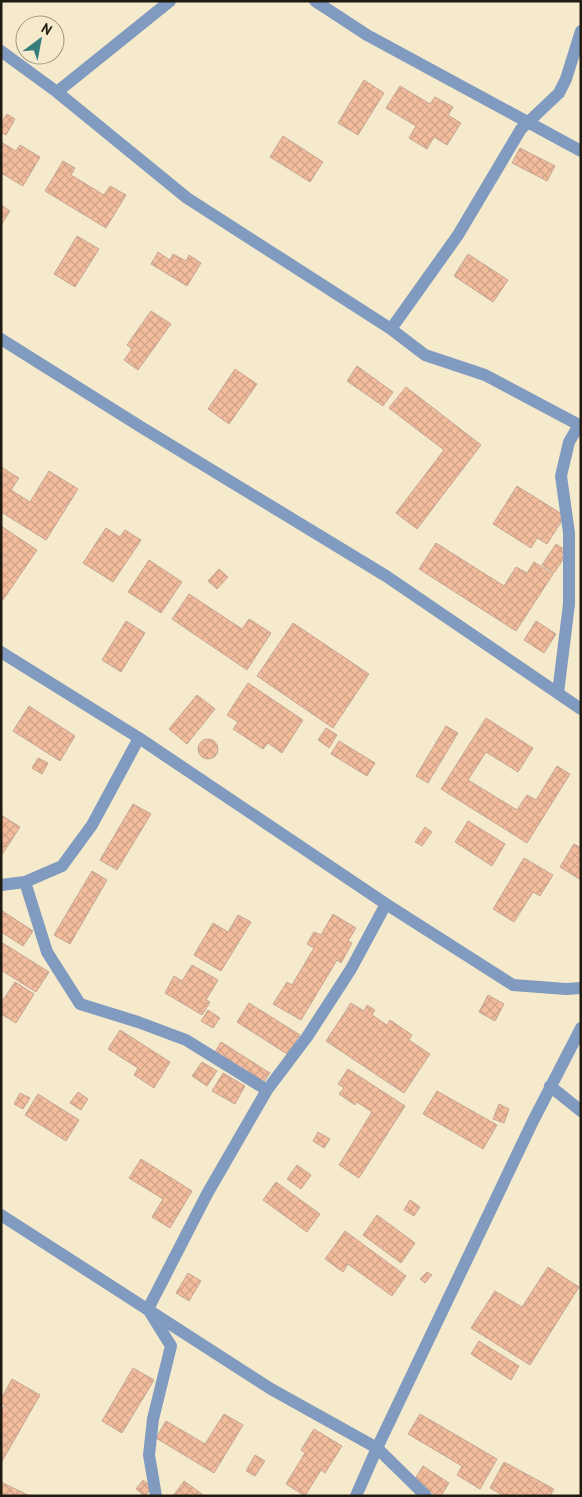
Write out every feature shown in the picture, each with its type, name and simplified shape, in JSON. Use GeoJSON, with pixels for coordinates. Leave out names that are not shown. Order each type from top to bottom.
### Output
{"type":"FeatureCollection","features":[{"type":"Feature","properties":{"kind":"street"},"geometry":{"type":"LineString","coordinates":[[57,92],[170,1]]}},
{"type":"Feature","properties":{"kind":"street"},"geometry":{"type":"LineString","coordinates":[[315,1],[368,35],[581,151]]}},
{"type":"Feature","properties":{"kind":"street"},"geometry":{"type":"LineString","coordinates":[[391,329],[458,235],[520,129],[559,93],[566,79],[581,31]]}},
{"type":"Feature","properties":{"kind":"street"},"geometry":{"type":"LineString","coordinates":[[1,51],[57,92],[187,198],[391,329],[425,355],[485,375],[580,425],[569,442],[561,476],[569,533],[569,604],[558,693]]}},
{"type":"Feature","properties":{"kind":"street"},"geometry":{"type":"LineString","coordinates":[[1,339],[386,576],[581,709]]}},
{"type":"Feature","properties":{"kind":"street"},"geometry":{"type":"LineString","coordinates":[[1,652],[138,738],[386,904],[513,985],[566,989],[581,988]]}},
{"type":"Feature","properties":{"kind":"street"},"geometry":{"type":"LineString","coordinates":[[1,885],[25,882],[62,866],[92,825],[138,738]]}},
{"type":"Feature","properties":{"kind":"street"},"geometry":{"type":"LineString","coordinates":[[25,882],[47,952],[80,1004],[138,1022],[186,1040],[267,1090]]}},
{"type":"Feature","properties":{"kind":"street"},"geometry":{"type":"LineString","coordinates":[[148,1309],[207,1194],[267,1090],[307,1038],[351,969],[386,904]]}},
{"type":"Feature","properties":{"kind":"street"},"geometry":{"type":"LineString","coordinates":[[356,1496],[377,1448],[550,1086],[581,1028]]}},
{"type":"Feature","properties":{"kind":"street"},"geometry":{"type":"LineString","coordinates":[[550,1086],[581,1111]]}},
{"type":"Feature","properties":{"kind":"street"},"geometry":{"type":"LineString","coordinates":[[1,1214],[271,1389],[377,1448],[426,1496]]}},
{"type":"Feature","properties":{"kind":"street"},"geometry":{"type":"LineString","coordinates":[[148,1309],[171,1346],[153,1419],[149,1455],[156,1496]]}},
{"type":"Feature","properties":{"kind":"building"},"geometry":{"type":"Polygon","coordinates":[[[364,80],[384,93],[358,135],[338,123],[364,80]]]}},
{"type":"Feature","properties":{"kind":"building"},"geometry":{"type":"Polygon","coordinates":[[[400,86],[430,104],[435,97],[453,107],[448,115],[461,123],[447,145],[434,137],[427,149],[409,138],[416,126],[386,108],[400,86]]]}},
{"type":"Feature","properties":{"kind":"building"},"geometry":{"type":"Polygon","coordinates":[[[7,114],[15,119],[6,135],[1,132],[1,123],[7,114]]]}},
{"type":"Feature","properties":{"kind":"building"},"geometry":{"type":"Polygon","coordinates":[[[283,136],[323,162],[310,182],[270,157],[283,136]]]}},
{"type":"Feature","properties":{"kind":"building"},"geometry":{"type":"Polygon","coordinates":[[[1,142],[16,151],[20,145],[40,157],[23,186],[1,173],[1,142]]]}},
{"type":"Feature","properties":{"kind":"building"},"geometry":{"type":"Polygon","coordinates":[[[520,148],[555,166],[547,181],[512,163],[520,148]]]}},
{"type":"Feature","properties":{"kind":"building"},"geometry":{"type":"Polygon","coordinates":[[[63,161],[75,168],[71,175],[104,195],[110,186],[126,195],[106,228],[45,191],[63,161]]]}},
{"type":"Feature","properties":{"kind":"building"},"geometry":{"type":"Polygon","coordinates":[[[1,205],[10,211],[1,225],[1,205]]]}},
{"type":"Feature","properties":{"kind":"building"},"geometry":{"type":"Polygon","coordinates":[[[77,236],[99,249],[75,287],[54,274],[77,236]]]}},
{"type":"Feature","properties":{"kind":"building"},"geometry":{"type":"Polygon","coordinates":[[[158,252],[170,260],[173,254],[186,261],[189,255],[201,263],[187,286],[151,264],[158,252]]]}},
{"type":"Feature","properties":{"kind":"building"},"geometry":{"type":"Polygon","coordinates":[[[468,254],[508,280],[493,302],[454,276],[468,254]]]}},
{"type":"Feature","properties":{"kind":"building"},"geometry":{"type":"Polygon","coordinates":[[[151,311],[171,324],[138,370],[124,360],[132,349],[127,345],[151,311]]]}},
{"type":"Feature","properties":{"kind":"building"},"geometry":{"type":"Polygon","coordinates":[[[357,366],[393,392],[383,406],[347,381],[357,366]]]}},
{"type":"Feature","properties":{"kind":"building"},"geometry":{"type":"Polygon","coordinates":[[[235,369],[257,384],[229,424],[208,409],[235,369]]]}},
{"type":"Feature","properties":{"kind":"building"},"geometry":{"type":"Polygon","coordinates":[[[406,387],[481,445],[417,529],[396,513],[444,450],[389,408],[406,387]]]}},
{"type":"Feature","properties":{"kind":"building"},"geometry":{"type":"Polygon","coordinates":[[[1,467],[19,478],[11,490],[30,502],[49,471],[78,489],[46,540],[1,512],[1,467]]]}},
{"type":"Feature","properties":{"kind":"building"},"geometry":{"type":"Polygon","coordinates":[[[517,486],[565,516],[547,544],[537,538],[531,548],[493,524],[517,486]]]}},
{"type":"Feature","properties":{"kind":"building"},"geometry":{"type":"Polygon","coordinates":[[[1,526],[37,550],[3,600],[1,599],[1,526]]]}},
{"type":"Feature","properties":{"kind":"building"},"geometry":{"type":"Polygon","coordinates":[[[106,528],[120,537],[125,530],[141,540],[113,582],[83,563],[106,528]]]}},
{"type":"Feature","properties":{"kind":"building"},"geometry":{"type":"Polygon","coordinates":[[[436,543],[504,586],[516,567],[527,573],[534,562],[553,574],[516,631],[419,569],[436,543]]]}},
{"type":"Feature","properties":{"kind":"building"},"geometry":{"type":"Polygon","coordinates":[[[556,544],[568,552],[554,573],[542,565],[556,544]]]}},
{"type":"Feature","properties":{"kind":"building"},"geometry":{"type":"Polygon","coordinates":[[[149,560],[182,582],[161,613],[128,592],[149,560]]]}},
{"type":"Feature","properties":{"kind":"building"},"geometry":{"type":"Polygon","coordinates":[[[219,569],[228,577],[217,589],[208,581],[219,569]]]}},
{"type":"Feature","properties":{"kind":"building"},"geometry":{"type":"Polygon","coordinates":[[[189,594],[242,629],[249,619],[271,633],[247,670],[172,619],[189,594]]]}},
{"type":"Feature","properties":{"kind":"building"},"geometry":{"type":"Polygon","coordinates":[[[126,621],[145,633],[121,672],[102,660],[126,621]]]}},
{"type":"Feature","properties":{"kind":"building"},"geometry":{"type":"Polygon","coordinates":[[[536,621],[556,634],[544,653],[524,640],[536,621]]]}},
{"type":"Feature","properties":{"kind":"building"},"geometry":{"type":"Polygon","coordinates":[[[293,623],[369,674],[333,728],[257,676],[293,623]]]}},
{"type":"Feature","properties":{"kind":"building"},"geometry":{"type":"Polygon","coordinates":[[[248,683],[303,720],[282,753],[268,743],[263,749],[233,729],[238,722],[227,715],[248,683]]]}},
{"type":"Feature","properties":{"kind":"building"},"geometry":{"type":"Polygon","coordinates":[[[197,695],[215,709],[187,744],[169,729],[197,695]]]}},
{"type":"Feature","properties":{"kind":"building"},"geometry":{"type":"Polygon","coordinates":[[[29,706],[75,736],[60,761],[13,731],[29,706]]]}},
{"type":"Feature","properties":{"kind":"building"},"geometry":{"type":"Polygon","coordinates":[[[486,718],[533,748],[518,772],[486,752],[468,780],[517,810],[527,795],[536,800],[557,766],[570,774],[527,843],[441,789],[486,718]]]}},
{"type":"Feature","properties":{"kind":"building"},"geometry":{"type":"Polygon","coordinates":[[[446,726],[458,733],[428,783],[416,776],[446,726]]]}},
{"type":"Feature","properties":{"kind":"building"},"geometry":{"type":"Polygon","coordinates":[[[326,728],[337,735],[329,748],[318,740],[326,728]]]}},
{"type":"Feature","properties":{"kind":"building"},"geometry":{"type":"Polygon","coordinates":[[[208,739],[215,742],[218,749],[215,756],[208,759],[201,756],[198,749],[201,742],[208,739]]]}},
{"type":"Feature","properties":{"kind":"building"},"geometry":{"type":"Polygon","coordinates":[[[339,741],[375,763],[367,776],[331,754],[339,741]]]}},
{"type":"Feature","properties":{"kind":"building"},"geometry":{"type":"Polygon","coordinates":[[[38,758],[48,763],[42,774],[32,768],[38,758]]]}},
{"type":"Feature","properties":{"kind":"building"},"geometry":{"type":"Polygon","coordinates":[[[133,804],[151,814],[117,870],[100,860],[133,804]]]}},
{"type":"Feature","properties":{"kind":"building"},"geometry":{"type":"Polygon","coordinates":[[[1,815],[20,827],[1,856],[1,815]]]}},
{"type":"Feature","properties":{"kind":"building"},"geometry":{"type":"Polygon","coordinates":[[[468,821],[505,844],[492,866],[455,842],[468,821]]]}},
{"type":"Feature","properties":{"kind":"building"},"geometry":{"type":"Polygon","coordinates":[[[425,827],[432,832],[422,846],[415,842],[425,827]]]}},
{"type":"Feature","properties":{"kind":"building"},"geometry":{"type":"Polygon","coordinates":[[[574,844],[581,848],[581,880],[560,867],[574,844]]]}},
{"type":"Feature","properties":{"kind":"building"},"geometry":{"type":"Polygon","coordinates":[[[524,858],[553,875],[540,896],[533,892],[514,922],[493,909],[524,858]]]}},
{"type":"Feature","properties":{"kind":"building"},"geometry":{"type":"Polygon","coordinates":[[[92,871],[107,880],[70,944],[54,935],[92,871]]]}},
{"type":"Feature","properties":{"kind":"building"},"geometry":{"type":"Polygon","coordinates":[[[1,910],[33,931],[23,946],[1,932],[1,910]]]}},
{"type":"Feature","properties":{"kind":"building"},"geometry":{"type":"Polygon","coordinates":[[[333,914],[356,928],[348,941],[352,943],[341,963],[337,960],[301,1020],[273,1004],[287,982],[292,985],[314,948],[307,944],[314,932],[321,935],[333,914]]]}},
{"type":"Feature","properties":{"kind":"building"},"geometry":{"type":"Polygon","coordinates":[[[238,915],[251,922],[221,971],[194,955],[213,923],[228,932],[238,915]]]}},
{"type":"Feature","properties":{"kind":"building"},"geometry":{"type":"Polygon","coordinates":[[[1,942],[49,972],[36,992],[1,970],[1,942]]]}},
{"type":"Feature","properties":{"kind":"building"},"geometry":{"type":"Polygon","coordinates":[[[192,965],[218,980],[206,1000],[210,1002],[202,1015],[165,993],[174,976],[182,981],[192,965]]]}},
{"type":"Feature","properties":{"kind":"building"},"geometry":{"type":"Polygon","coordinates":[[[15,982],[34,994],[16,1023],[1,1014],[1,1003],[15,982]]]}},
{"type":"Feature","properties":{"kind":"building"},"geometry":{"type":"Polygon","coordinates":[[[488,995],[504,1004],[495,1021],[479,1012],[488,995]]]}},
{"type":"Feature","properties":{"kind":"building"},"geometry":{"type":"Polygon","coordinates":[[[249,1003],[300,1035],[287,1054],[237,1022],[249,1003]]]}},
{"type":"Feature","properties":{"kind":"building"},"geometry":{"type":"Polygon","coordinates":[[[351,1003],[364,1011],[367,1005],[375,1010],[372,1015],[387,1025],[390,1020],[412,1035],[409,1040],[430,1054],[404,1093],[326,1041],[351,1003]]]}},
{"type":"Feature","properties":{"kind":"building"},"geometry":{"type":"Polygon","coordinates":[[[208,1010],[220,1018],[213,1028],[201,1021],[208,1010]]]}},
{"type":"Feature","properties":{"kind":"building"},"geometry":{"type":"Polygon","coordinates":[[[120,1030],[170,1062],[154,1088],[134,1075],[138,1068],[108,1049],[120,1030]]]}},
{"type":"Feature","properties":{"kind":"building"},"geometry":{"type":"Polygon","coordinates":[[[221,1042],[270,1073],[263,1083],[215,1052],[221,1042]]]}},
{"type":"Feature","properties":{"kind":"building"},"geometry":{"type":"Polygon","coordinates":[[[202,1062],[217,1071],[207,1086],[192,1076],[202,1062]]]}},
{"type":"Feature","properties":{"kind":"building"},"geometry":{"type":"Polygon","coordinates":[[[348,1069],[405,1106],[359,1178],[339,1165],[372,1112],[357,1102],[355,1105],[339,1094],[344,1088],[338,1084],[348,1069]]]}},
{"type":"Feature","properties":{"kind":"building"},"geometry":{"type":"Polygon","coordinates":[[[223,1073],[245,1086],[235,1104],[212,1091],[223,1073]]]}},
{"type":"Feature","properties":{"kind":"building"},"geometry":{"type":"Polygon","coordinates":[[[437,1091],[497,1125],[483,1149],[423,1114],[437,1091]]]}},
{"type":"Feature","properties":{"kind":"building"},"geometry":{"type":"Polygon","coordinates":[[[78,1092],[88,1099],[81,1110],[70,1103],[78,1092]]]}},
{"type":"Feature","properties":{"kind":"building"},"geometry":{"type":"Polygon","coordinates":[[[20,1093],[30,1098],[23,1109],[14,1104],[20,1093]]]}},
{"type":"Feature","properties":{"kind":"building"},"geometry":{"type":"Polygon","coordinates":[[[38,1094],[79,1120],[66,1141],[25,1115],[38,1094]]]}},
{"type":"Feature","properties":{"kind":"building"},"geometry":{"type":"Polygon","coordinates":[[[499,1104],[509,1109],[504,1123],[493,1119],[499,1104]]]}},
{"type":"Feature","properties":{"kind":"building"},"geometry":{"type":"Polygon","coordinates":[[[318,1132],[330,1139],[324,1148],[313,1141],[318,1132]]]}},
{"type":"Feature","properties":{"kind":"building"},"geometry":{"type":"Polygon","coordinates":[[[141,1159],[192,1191],[170,1228],[152,1217],[163,1199],[129,1178],[141,1159]]]}},
{"type":"Feature","properties":{"kind":"building"},"geometry":{"type":"Polygon","coordinates":[[[297,1165],[311,1175],[301,1189],[287,1179],[297,1165]]]}},
{"type":"Feature","properties":{"kind":"building"},"geometry":{"type":"Polygon","coordinates":[[[276,1182],[320,1214],[307,1232],[263,1200],[276,1182]]]}},
{"type":"Feature","properties":{"kind":"building"},"geometry":{"type":"Polygon","coordinates":[[[410,1200],[420,1207],[414,1216],[404,1210],[410,1200]]]}},
{"type":"Feature","properties":{"kind":"building"},"geometry":{"type":"Polygon","coordinates":[[[377,1215],[415,1243],[401,1263],[363,1235],[377,1215]]]}},
{"type":"Feature","properties":{"kind":"building"},"geometry":{"type":"Polygon","coordinates":[[[345,1231],[406,1276],[392,1296],[348,1264],[343,1272],[325,1259],[345,1231]]]}},
{"type":"Feature","properties":{"kind":"building"},"geometry":{"type":"Polygon","coordinates":[[[548,1267],[579,1287],[530,1365],[471,1328],[495,1291],[522,1307],[548,1267]]]}},
{"type":"Feature","properties":{"kind":"building"},"geometry":{"type":"Polygon","coordinates":[[[427,1272],[432,1275],[425,1283],[420,1279],[427,1272]]]}},
{"type":"Feature","properties":{"kind":"building"},"geometry":{"type":"Polygon","coordinates":[[[188,1273],[201,1281],[189,1301],[176,1293],[188,1273]]]}},
{"type":"Feature","properties":{"kind":"building"},"geometry":{"type":"Polygon","coordinates":[[[479,1341],[519,1366],[511,1380],[471,1354],[479,1341]]]}},
{"type":"Feature","properties":{"kind":"building"},"geometry":{"type":"Polygon","coordinates":[[[133,1368],[154,1380],[122,1433],[102,1421],[133,1368]]]}},
{"type":"Feature","properties":{"kind":"building"},"geometry":{"type":"Polygon","coordinates":[[[12,1379],[40,1395],[1,1463],[1,1411],[5,1405],[1,1403],[1,1399],[12,1379]]]}},
{"type":"Feature","properties":{"kind":"building"},"geometry":{"type":"Polygon","coordinates":[[[224,1414],[243,1425],[214,1473],[156,1438],[166,1421],[205,1444],[224,1414]]]}},
{"type":"Feature","properties":{"kind":"building"},"geometry":{"type":"Polygon","coordinates":[[[420,1414],[497,1459],[480,1489],[457,1475],[462,1466],[408,1434],[420,1414]]]}},
{"type":"Feature","properties":{"kind":"building"},"geometry":{"type":"Polygon","coordinates":[[[314,1429],[342,1446],[325,1473],[321,1470],[305,1496],[286,1484],[305,1453],[301,1450],[314,1429]]]}},
{"type":"Feature","properties":{"kind":"building"},"geometry":{"type":"Polygon","coordinates":[[[255,1455],[265,1461],[255,1476],[246,1471],[255,1455]]]}},
{"type":"Feature","properties":{"kind":"building"},"geometry":{"type":"Polygon","coordinates":[[[504,1462],[554,1489],[550,1496],[504,1496],[490,1488],[504,1462]]]}},
{"type":"Feature","properties":{"kind":"building"},"geometry":{"type":"Polygon","coordinates":[[[423,1466],[449,1483],[441,1496],[437,1496],[415,1479],[423,1466]]]}},
{"type":"Feature","properties":{"kind":"building"},"geometry":{"type":"Polygon","coordinates":[[[143,1480],[152,1487],[145,1496],[136,1489],[143,1480]]]}},
{"type":"Feature","properties":{"kind":"building"},"geometry":{"type":"Polygon","coordinates":[[[184,1481],[202,1494],[201,1496],[173,1496],[184,1481]]]}},
{"type":"Feature","properties":{"kind":"building"},"geometry":{"type":"Polygon","coordinates":[[[1,1482],[30,1496],[1,1496],[1,1482]]]}}]}
